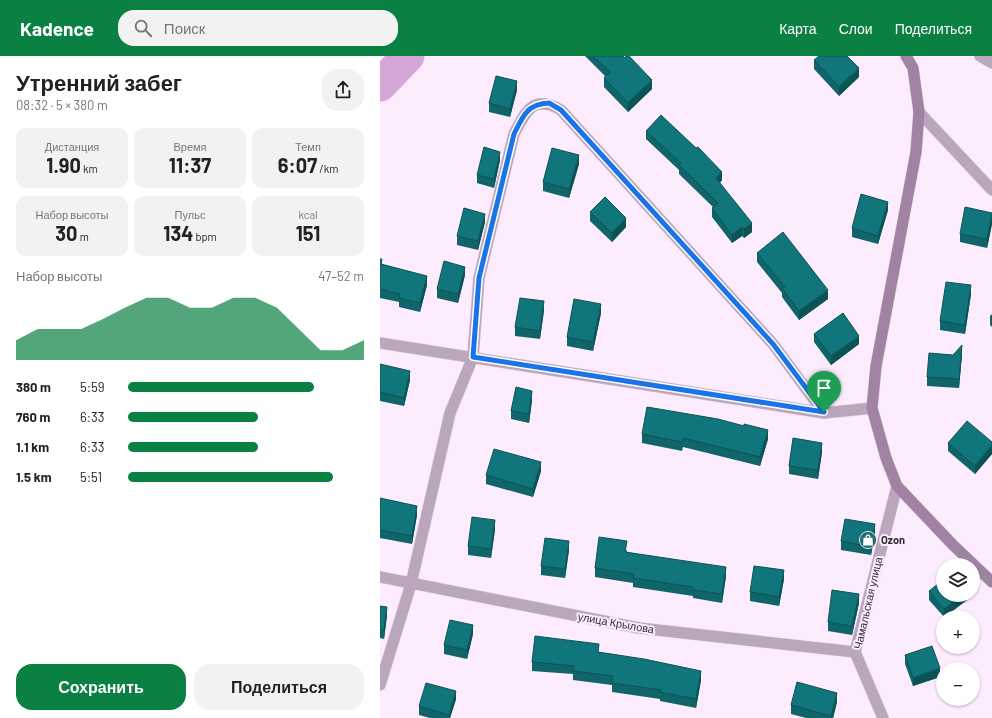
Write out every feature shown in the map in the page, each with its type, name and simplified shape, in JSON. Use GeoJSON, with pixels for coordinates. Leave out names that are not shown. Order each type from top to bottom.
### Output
{"type":"FeatureCollection","features":[{"type":"Feature","properties":{"kind":"main road"},"geometry":{"type":"LineString","coordinates":[[906,56],[913,68],[920,112],[916,152],[876,366],[872,408],[886,458],[897,486],[953,545],[992,582]]}},
{"type":"Feature","properties":{"kind":"street"},"geometry":{"type":"LineString","coordinates":[[980,56],[992,63]]}},
{"type":"Feature","properties":{"kind":"street"},"geometry":{"type":"LineString","coordinates":[[380,685],[411,584],[450,413],[473,357],[479,278],[514,134],[525,113],[538,104],[549,103],[561,110],[773,344],[824,412]]}},
{"type":"Feature","properties":{"kind":"street"},"geometry":{"type":"LineString","coordinates":[[920,112],[992,190]]}},
{"type":"Feature","properties":{"kind":"street"},"geometry":{"type":"LineString","coordinates":[[380,342],[824,412],[872,408]]}},
{"type":"Feature","properties":{"kind":"street","name":"Чамальская улица"},"geometry":{"type":"LineString","coordinates":[[883,718],[855,652],[897,486]]}},
{"type":"Feature","properties":{"kind":"street","name":"улица Крылова"},"geometry":{"type":"LineString","coordinates":[[380,577],[639,628],[855,652]]}},
{"type":"Feature","properties":{"kind":"building"},"geometry":{"type":"Polygon","coordinates":[[[593,56],[623,56],[625,58],[626,56],[629,56],[652,80],[628,103],[604,78],[610,72],[593,56]]]}},
{"type":"Feature","properties":{"kind":"building"},"geometry":{"type":"Polygon","coordinates":[[[819,56],[847,56],[859,68],[839,87],[814,60],[819,56]]]}},
{"type":"Feature","properties":{"kind":"building"},"geometry":{"type":"Polygon","coordinates":[[[496,76],[517,81],[510,109],[489,103],[496,76]]]}},
{"type":"Feature","properties":{"kind":"building"},"geometry":{"type":"Polygon","coordinates":[[[661,115],[696,148],[698,147],[722,172],[716,178],[752,223],[744,229],[742,227],[732,235],[712,208],[718,203],[679,165],[681,163],[646,131],[661,115]]]}},
{"type":"Feature","properties":{"kind":"building"},"geometry":{"type":"Polygon","coordinates":[[[484,147],[500,152],[494,179],[477,175],[484,147]]]}},
{"type":"Feature","properties":{"kind":"building"},"geometry":{"type":"Polygon","coordinates":[[[552,148],[579,155],[569,189],[543,182],[552,148]]]}},
{"type":"Feature","properties":{"kind":"building"},"geometry":{"type":"Polygon","coordinates":[[[861,194],[888,202],[878,236],[852,228],[861,194]]]}},
{"type":"Feature","properties":{"kind":"building"},"geometry":{"type":"Polygon","coordinates":[[[605,197],[626,218],[612,233],[590,212],[605,197]]]}},
{"type":"Feature","properties":{"kind":"building"},"geometry":{"type":"Polygon","coordinates":[[[965,207],[992,213],[987,239],[960,234],[965,207]]]}},
{"type":"Feature","properties":{"kind":"building"},"geometry":{"type":"Polygon","coordinates":[[[464,208],[485,214],[478,241],[457,236],[464,208]]]}},
{"type":"Feature","properties":{"kind":"building"},"geometry":{"type":"Polygon","coordinates":[[[783,232],[828,290],[799,311],[782,288],[785,287],[757,253],[783,232]]]}},
{"type":"Feature","properties":{"kind":"building"},"geometry":{"type":"Polygon","coordinates":[[[380,259],[382,259],[381,264],[427,276],[420,303],[399,298],[400,294],[380,289],[380,259]]]}},
{"type":"Feature","properties":{"kind":"building"},"geometry":{"type":"Polygon","coordinates":[[[444,261],[465,267],[458,294],[437,289],[444,261]]]}},
{"type":"Feature","properties":{"kind":"building"},"geometry":{"type":"Polygon","coordinates":[[[946,282],[971,285],[965,325],[940,321],[946,282]]]}},
{"type":"Feature","properties":{"kind":"building"},"geometry":{"type":"Polygon","coordinates":[[[520,298],[544,301],[540,331],[515,327],[520,298]]]}},
{"type":"Feature","properties":{"kind":"building"},"geometry":{"type":"Polygon","coordinates":[[[574,299],[601,304],[593,342],[567,337],[574,299]]]}},
{"type":"Feature","properties":{"kind":"building"},"geometry":{"type":"Polygon","coordinates":[[[843,313],[859,336],[831,356],[814,334],[843,313]]]}},
{"type":"Feature","properties":{"kind":"building"},"geometry":{"type":"Polygon","coordinates":[[[962,345],[959,379],[927,377],[929,353],[953,355],[962,345]]]}},
{"type":"Feature","properties":{"kind":"building"},"geometry":{"type":"Polygon","coordinates":[[[380,364],[410,371],[404,398],[380,392],[380,364]]]}},
{"type":"Feature","properties":{"kind":"building"},"geometry":{"type":"Polygon","coordinates":[[[516,387],[532,391],[529,414],[511,411],[516,387]]]}},
{"type":"Feature","properties":{"kind":"building"},"geometry":{"type":"Polygon","coordinates":[[[647,407],[718,419],[744,426],[744,424],[768,430],[760,457],[683,438],[682,442],[642,434],[647,407]]]}},
{"type":"Feature","properties":{"kind":"building"},"geometry":{"type":"Polygon","coordinates":[[[967,421],[992,442],[992,445],[975,466],[948,443],[967,421]]]}},
{"type":"Feature","properties":{"kind":"building"},"geometry":{"type":"Polygon","coordinates":[[[793,438],[822,443],[818,470],[789,466],[793,438]]]}},
{"type":"Feature","properties":{"kind":"building"},"geometry":{"type":"Polygon","coordinates":[[[494,449],[541,462],[533,489],[486,475],[494,449]]]}},
{"type":"Feature","properties":{"kind":"building"},"geometry":{"type":"Polygon","coordinates":[[[380,498],[417,506],[412,536],[380,530],[380,498]]]}},
{"type":"Feature","properties":{"kind":"building"},"geometry":{"type":"Polygon","coordinates":[[[472,517],[495,520],[491,549],[468,546],[472,517]]]}},
{"type":"Feature","properties":{"kind":"building"},"geometry":{"type":"Polygon","coordinates":[[[845,519],[875,524],[871,547],[841,541],[845,519]]]}},
{"type":"Feature","properties":{"kind":"building"},"geometry":{"type":"Polygon","coordinates":[[[599,537],[627,541],[625,552],[726,567],[722,594],[693,590],[693,587],[633,578],[634,574],[595,568],[599,537]]]}},
{"type":"Feature","properties":{"kind":"building"},"geometry":{"type":"Polygon","coordinates":[[[545,538],[569,541],[565,569],[541,566],[545,538]]]}},
{"type":"Feature","properties":{"kind":"building"},"geometry":{"type":"Polygon","coordinates":[[[754,566],[784,570],[779,597],[750,592],[754,566]]]}},
{"type":"Feature","properties":{"kind":"building"},"geometry":{"type":"Polygon","coordinates":[[[936,586],[936,599],[929,591],[936,586]]]}},
{"type":"Feature","properties":{"kind":"building"},"geometry":{"type":"Polygon","coordinates":[[[832,590],[859,594],[852,626],[828,622],[832,590]]]}},
{"type":"Feature","properties":{"kind":"building"},"geometry":{"type":"Polygon","coordinates":[[[938,602],[953,602],[944,609],[938,602]]]}},
{"type":"Feature","properties":{"kind":"building"},"geometry":{"type":"Polygon","coordinates":[[[380,606],[387,607],[384,630],[380,630],[380,606]]]}},
{"type":"Feature","properties":{"kind":"building"},"geometry":{"type":"Polygon","coordinates":[[[450,620],[473,625],[467,650],[444,645],[450,620]]]}},
{"type":"Feature","properties":{"kind":"building"},"geometry":{"type":"Polygon","coordinates":[[[535,636],[599,644],[598,652],[644,659],[701,671],[696,699],[660,692],[661,690],[612,683],[613,676],[573,671],[574,666],[532,662],[535,636]]]}},
{"type":"Feature","properties":{"kind":"building"},"geometry":{"type":"Polygon","coordinates":[[[932,646],[938,662],[936,662],[936,669],[913,678],[905,655],[932,646]]]}},
{"type":"Feature","properties":{"kind":"building"},"geometry":{"type":"Polygon","coordinates":[[[797,682],[837,693],[831,716],[791,705],[797,682]]]}},
{"type":"Feature","properties":{"kind":"building"},"geometry":{"type":"Polygon","coordinates":[[[426,683],[456,691],[449,715],[419,706],[426,683]]]}},
{"type":"Feature","properties":{"kind":"waterway"},"geometry":{"type":"LineString","coordinates":[[380,85],[408,56]]}},
{"type":"Feature","properties":{"kind":"place","name":"Ozon"},"geometry":{"type":"Point","coordinates":[868,540]}},
{"type":"Feature","properties":{"kind":"route"},"geometry":{"type":"LineString","coordinates":[[549,103],[561,110],[773,344],[824,412],[473,357],[479,278],[514,134],[525,113],[538,104],[549,103]]}}]}
